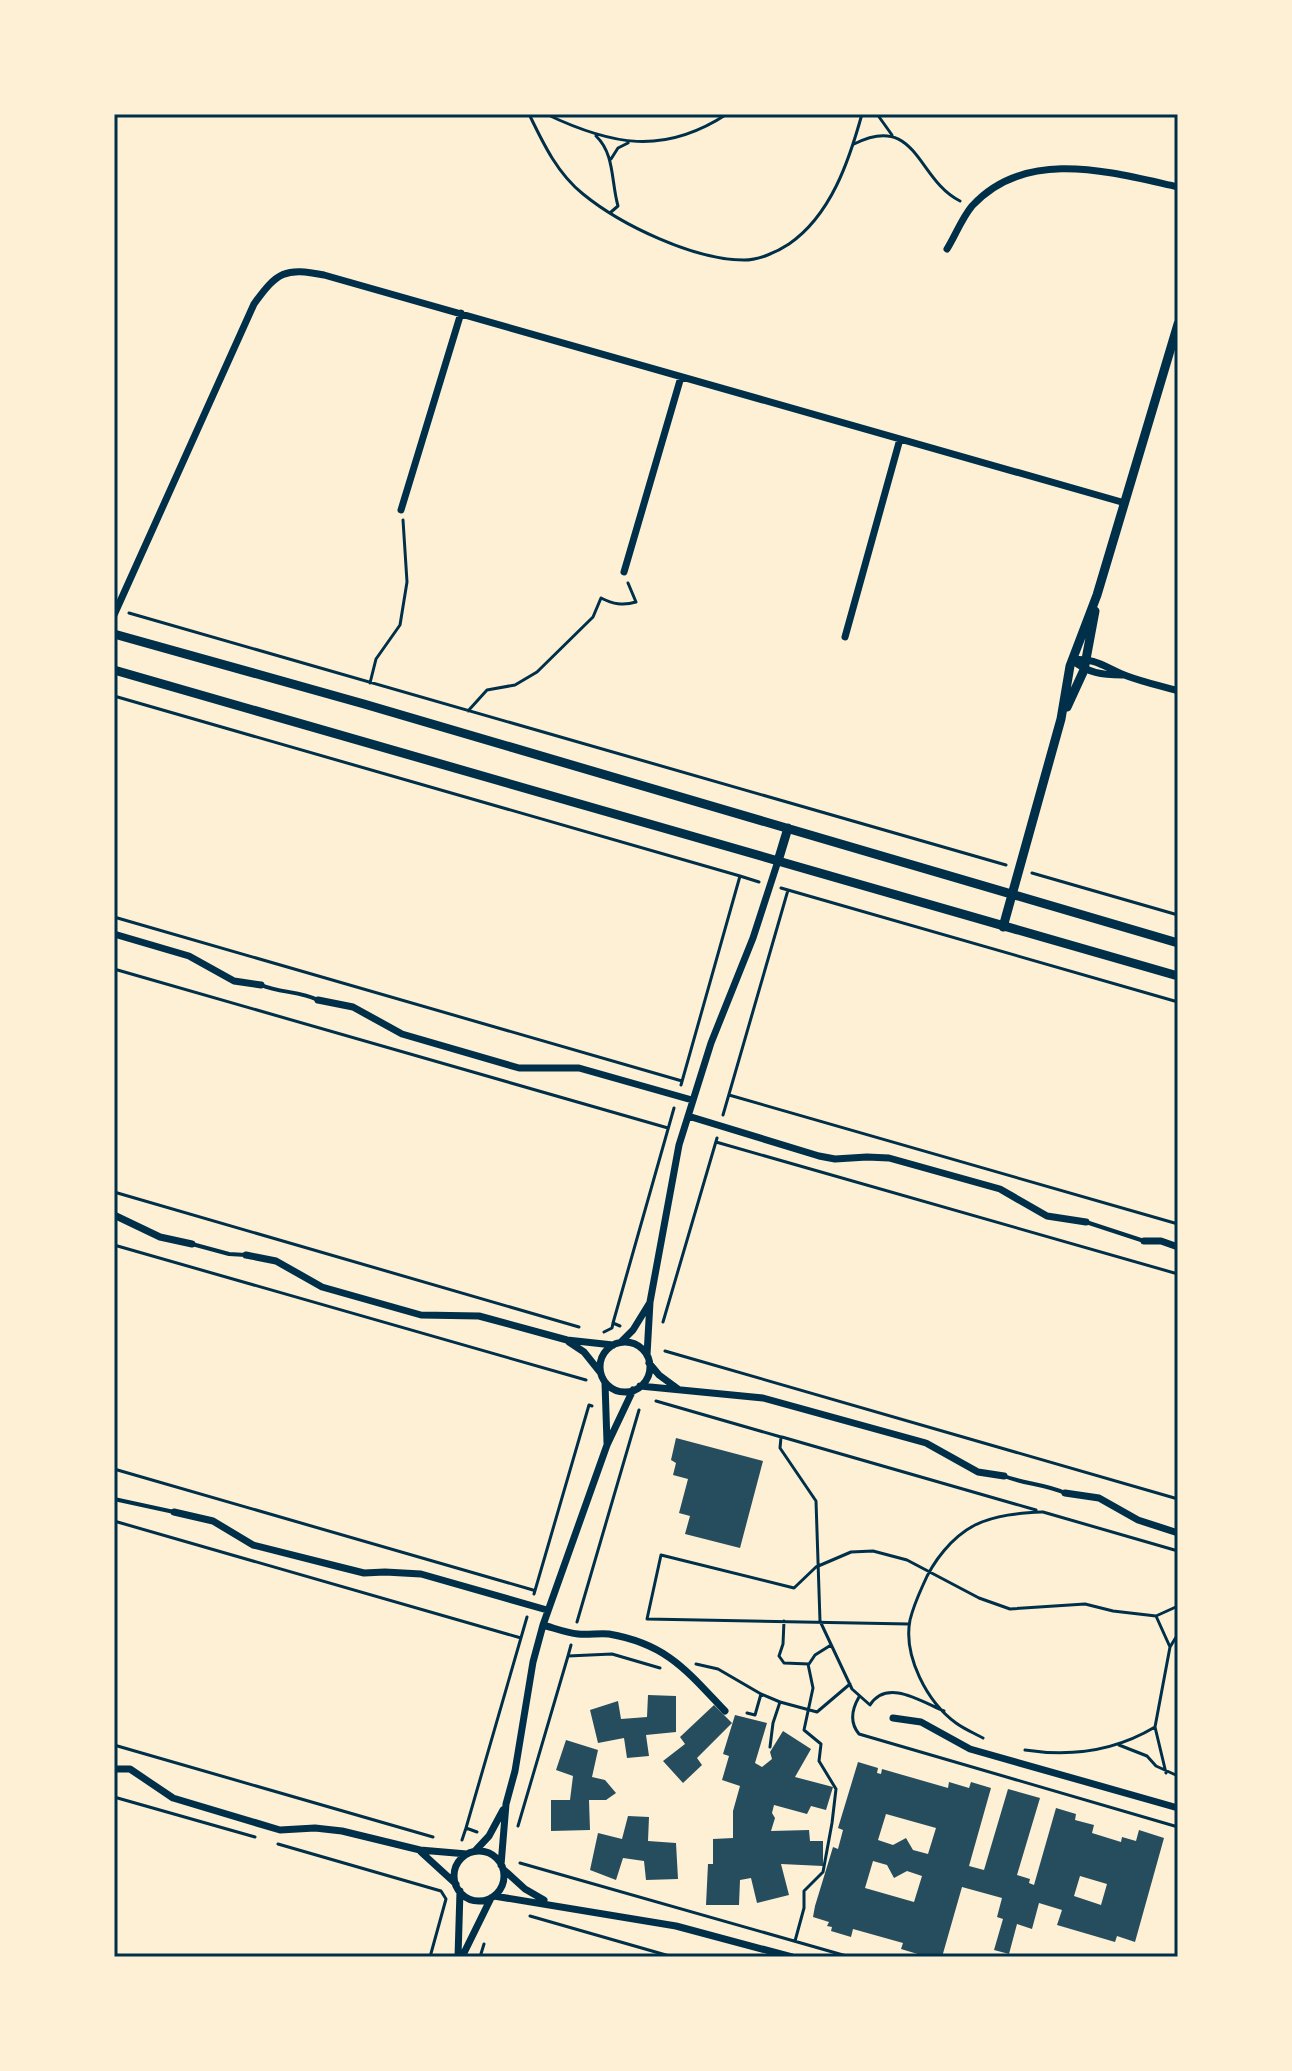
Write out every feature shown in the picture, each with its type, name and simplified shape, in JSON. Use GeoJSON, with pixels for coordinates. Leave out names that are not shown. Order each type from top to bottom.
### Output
{"type":"FeatureCollection","features":[{"type":"Feature","properties":{"kind":"street"},"geometry":{"type":"LineString","coordinates":[[947,249],[972,207],[1004,181],[1052,167],[1108,171],[1178,187]]}},
{"type":"Feature","properties":{"kind":"street"},"geometry":{"type":"LineString","coordinates":[[116,612],[254,304],[269,282],[284,272],[304,271],[461,313],[1125,503]]}},
{"type":"Feature","properties":{"kind":"street"},"geometry":{"type":"LineString","coordinates":[[401,510],[461,313]]}},
{"type":"Feature","properties":{"kind":"street"},"geometry":{"type":"LineString","coordinates":[[1003,927],[1061,719],[1072,660],[1097,595],[1178,324]]}},
{"type":"Feature","properties":{"kind":"street"},"geometry":{"type":"LineString","coordinates":[[624,572],[681,377]]}},
{"type":"Feature","properties":{"kind":"street"},"geometry":{"type":"LineString","coordinates":[[845,637],[900,439]]}},
{"type":"Feature","properties":{"kind":"street"},"geometry":{"type":"LineString","coordinates":[[1061,719],[1088,658],[1097,595]]}},
{"type":"Feature","properties":{"kind":"street"},"geometry":{"type":"LineString","coordinates":[[114,634],[1178,943]]}},
{"type":"Feature","properties":{"kind":"street"},"geometry":{"type":"LineString","coordinates":[[1072,660],[1088,658],[1124,675],[1178,691]]}},
{"type":"Feature","properties":{"kind":"street"},"geometry":{"type":"LineString","coordinates":[[1072,660],[1084,670],[1101,675],[1124,675]]}},
{"type":"Feature","properties":{"kind":"street"},"geometry":{"type":"LineString","coordinates":[[114,670],[1178,976]]}},
{"type":"Feature","properties":{"kind":"street"},"geometry":{"type":"LineString","coordinates":[[460,1957],[503,1883],[506,1804],[515,1771],[533,1662],[547,1610],[607,1445],[636,1388],[648,1376],[650,1302],[673,1172],[692,1100],[771,885],[788,828]]}},
{"type":"Feature","properties":{"kind":"street"},"geometry":{"type":"LineString","coordinates":[[114,934],[189,956],[234,981],[261,985]]}},
{"type":"Feature","properties":{"kind":"street"},"geometry":{"type":"LineString","coordinates":[[318,1000],[353,1007],[402,1034],[519,1068],[579,1068],[692,1100]]}},
{"type":"Feature","properties":{"kind":"street"},"geometry":{"type":"LineString","coordinates":[[688,1116],[819,1156],[835,1159],[889,1158],[1000,1189],[1047,1216],[1086,1222]]}},
{"type":"Feature","properties":{"kind":"street"},"geometry":{"type":"LineString","coordinates":[[114,1215],[160,1237],[192,1244]]}},
{"type":"Feature","properties":{"kind":"street"},"geometry":{"type":"LineString","coordinates":[[1144,1241],[1161,1241],[1178,1247]]}},
{"type":"Feature","properties":{"kind":"street"},"geometry":{"type":"LineString","coordinates":[[246,1255],[276,1261],[322,1287],[411,1313],[479,1316],[567,1340],[636,1345],[659,1375],[680,1390]]}},
{"type":"Feature","properties":{"kind":"street"},"geometry":{"type":"LineString","coordinates":[[607,1445],[602,1358],[633,1330],[650,1302]]}},
{"type":"Feature","properties":{"kind":"street"},"geometry":{"type":"LineString","coordinates":[[567,1340],[591,1359],[603,1378],[618,1391],[653,1387],[763,1398],[926,1443],[978,1472],[1004,1476]]}},
{"type":"Feature","properties":{"kind":"street"},"geometry":{"type":"LineString","coordinates":[[1065,1493],[1099,1498],[1138,1520],[1178,1533]]}},
{"type":"Feature","properties":{"kind":"street"},"geometry":{"type":"LineString","coordinates":[[174,1512],[213,1521],[253,1545],[364,1573],[421,1574],[547,1610]]}},
{"type":"Feature","properties":{"kind":"street"},"geometry":{"type":"LineString","coordinates":[[543,1625],[574,1633],[607,1634],[650,1645],[686,1670],[725,1711]]}},
{"type":"Feature","properties":{"kind":"street"},"geometry":{"type":"LineString","coordinates":[[893,1718],[921,1722],[970,1749],[1178,1808]]}},
{"type":"Feature","properties":{"kind":"street"},"geometry":{"type":"LineString","coordinates":[[114,1769],[130,1769],[173,1798],[280,1830],[315,1828],[342,1831],[420,1850],[448,1854],[491,1854],[513,1878],[549,1903]]}},
{"type":"Feature","properties":{"kind":"street"},"geometry":{"type":"LineString","coordinates":[[460,1957],[456,1867],[489,1836],[506,1804]]}},
{"type":"Feature","properties":{"kind":"street"},"geometry":{"type":"LineString","coordinates":[[420,1850],[474,1900],[493,1897],[549,1903],[704,1932],[792,1957]]}},
{"type":"Feature","properties":{"kind":"lane"},"geometry":{"type":"LineString","coordinates":[[261,985],[318,1000]]}},
{"type":"Feature","properties":{"kind":"lane"},"geometry":{"type":"LineString","coordinates":[[1086,1222],[1144,1241]]}},
{"type":"Feature","properties":{"kind":"lane"},"geometry":{"type":"LineString","coordinates":[[192,1244],[229,1254],[246,1255]]}},
{"type":"Feature","properties":{"kind":"lane"},"geometry":{"type":"LineString","coordinates":[[1004,1476],[1047,1485],[1065,1493]]}},
{"type":"Feature","properties":{"kind":"lane"},"geometry":{"type":"LineString","coordinates":[[114,1499],[174,1512]]}},
{"type":"Feature","properties":{"kind":"path"},"geometry":{"type":"LineString","coordinates":[[529,114],[552,160],[582,194],[626,221],[680,248],[746,260],[767,255],[789,244],[814,223],[829,200],[854,144],[862,114]]}},
{"type":"Feature","properties":{"kind":"path"},"geometry":{"type":"LineString","coordinates":[[546,114],[594,134],[629,142],[665,141],[690,134],[727,114]]}},
{"type":"Feature","properties":{"kind":"path"},"geometry":{"type":"LineString","coordinates":[[877,114],[892,135],[913,152],[955,199],[972,207]]}},
{"type":"Feature","properties":{"kind":"path"},"geometry":{"type":"LineString","coordinates":[[594,134],[601,140],[611,159],[611,176],[618,206],[626,221]]}},
{"type":"Feature","properties":{"kind":"path"},"geometry":{"type":"LineString","coordinates":[[854,144],[872,135],[892,135]]}},
{"type":"Feature","properties":{"kind":"path"},"geometry":{"type":"LineString","coordinates":[[611,159],[618,148],[629,142]]}},
{"type":"Feature","properties":{"kind":"path"},"geometry":{"type":"LineString","coordinates":[[611,212],[618,206]]}},
{"type":"Feature","properties":{"kind":"path"},"geometry":{"type":"LineString","coordinates":[[370,683],[376,659],[400,625],[407,582],[401,510]]}},
{"type":"Feature","properties":{"kind":"path"},"geometry":{"type":"LineString","coordinates":[[468,711],[487,690],[515,685],[537,672],[593,617],[601,598],[626,605],[636,602],[624,572]]}},
{"type":"Feature","properties":{"kind":"path"},"geometry":{"type":"LineString","coordinates":[[116,612],[1178,915]]}},
{"type":"Feature","properties":{"kind":"path"},"geometry":{"type":"LineString","coordinates":[[114,696],[1178,1002]]}},
{"type":"Feature","properties":{"kind":"path"},"geometry":{"type":"LineString","coordinates":[[595,1344],[598,1333],[612,1328],[740,876]]}},
{"type":"Feature","properties":{"kind":"path"},"geometry":{"type":"LineString","coordinates":[[663,1322],[788,890]]}},
{"type":"Feature","properties":{"kind":"path"},"geometry":{"type":"LineString","coordinates":[[114,917],[682,1081]]}},
{"type":"Feature","properties":{"kind":"path"},"geometry":{"type":"LineString","coordinates":[[114,969],[668,1128]]}},
{"type":"Feature","properties":{"kind":"path"},"geometry":{"type":"LineString","coordinates":[[729,1095],[1178,1224]]}},
{"type":"Feature","properties":{"kind":"path"},"geometry":{"type":"LineString","coordinates":[[716,1142],[1178,1274]]}},
{"type":"Feature","properties":{"kind":"path"},"geometry":{"type":"LineString","coordinates":[[114,1192],[583,1328]]}},
{"type":"Feature","properties":{"kind":"path"},"geometry":{"type":"LineString","coordinates":[[114,1245],[588,1380],[591,1359]]}},
{"type":"Feature","properties":{"kind":"path"},"geometry":{"type":"LineString","coordinates":[[613,1323],[633,1330]]}},
{"type":"Feature","properties":{"kind":"path"},"geometry":{"type":"LineString","coordinates":[[649,1334],[659,1337],[658,1343],[665,1351],[1178,1499]]}},
{"type":"Feature","properties":{"kind":"path"},"geometry":{"type":"LineString","coordinates":[[659,1375],[665,1351]]}},
{"type":"Feature","properties":{"kind":"path"},"geometry":{"type":"LineString","coordinates":[[650,1400],[653,1387]]}},
{"type":"Feature","properties":{"kind":"path"},"geometry":{"type":"LineString","coordinates":[[517,1828],[641,1403],[650,1400],[1178,1551]]}},
{"type":"Feature","properties":{"kind":"path"},"geometry":{"type":"LineString","coordinates":[[448,1854],[452,1843],[463,1840],[589,1405],[606,1409]]}},
{"type":"Feature","properties":{"kind":"path"},"geometry":{"type":"LineString","coordinates":[[781,1437],[780,1448],[816,1501],[820,1621],[850,1684],[859,1697],[870,1705],[875,1697],[884,1692],[902,1693],[944,1711]]}},
{"type":"Feature","properties":{"kind":"path"},"geometry":{"type":"LineString","coordinates":[[114,1469],[535,1590]]}},
{"type":"Feature","properties":{"kind":"path"},"geometry":{"type":"LineString","coordinates":[[988,1741],[955,1723],[921,1682],[912,1656],[909,1624],[928,1572],[947,1548],[975,1526],[1011,1513],[1042,1512]]}},
{"type":"Feature","properties":{"kind":"path"},"geometry":{"type":"LineString","coordinates":[[114,1521],[521,1638]]}},
{"type":"Feature","properties":{"kind":"path"},"geometry":{"type":"LineString","coordinates":[[909,1624],[647,1619],[661,1555],[794,1588],[816,1567],[851,1552],[873,1551],[907,1560],[979,1598],[1010,1609],[1085,1604],[1156,1616],[1178,1606]]}},
{"type":"Feature","properties":{"kind":"path"},"geometry":{"type":"LineString","coordinates":[[1156,1616],[1170,1647]]}},
{"type":"Feature","properties":{"kind":"path"},"geometry":{"type":"LineString","coordinates":[[784,1621],[779,1656],[781,1662],[808,1664],[822,1649],[831,1645]]}},
{"type":"Feature","properties":{"kind":"path"},"geometry":{"type":"LineString","coordinates":[[1166,1773],[1155,1727],[1170,1647],[1178,1634]]}},
{"type":"Feature","properties":{"kind":"path"},"geometry":{"type":"LineString","coordinates":[[568,1656],[612,1654],[674,1673],[686,1670],[695,1663],[703,1664],[761,1694],[809,1711],[821,1710],[850,1684]]}},
{"type":"Feature","properties":{"kind":"path"},"geometry":{"type":"LineString","coordinates":[[795,1941],[804,1908],[804,1891],[826,1865],[836,1789],[819,1761],[821,1744],[804,1730],[813,1688],[808,1664]]}},
{"type":"Feature","properties":{"kind":"path"},"geometry":{"type":"LineString","coordinates":[[747,1713],[755,1715],[761,1694]]}},
{"type":"Feature","properties":{"kind":"path"},"geometry":{"type":"LineString","coordinates":[[859,1697],[852,1719],[859,1734],[1178,1827]]}},
{"type":"Feature","properties":{"kind":"path"},"geometry":{"type":"LineString","coordinates":[[770,1747],[780,1702]]}},
{"type":"Feature","properties":{"kind":"path"},"geometry":{"type":"LineString","coordinates":[[1014,1748],[1046,1753],[1103,1750],[1133,1740],[1155,1727]]}},
{"type":"Feature","properties":{"kind":"path"},"geometry":{"type":"LineString","coordinates":[[114,1745],[436,1838]]}},
{"type":"Feature","properties":{"kind":"path"},"geometry":{"type":"LineString","coordinates":[[1118,1745],[1147,1756],[1166,1773],[1178,1776]]}},
{"type":"Feature","properties":{"kind":"path"},"geometry":{"type":"LineString","coordinates":[[114,1797],[441,1891],[446,1899],[430,1957]]}},
{"type":"Feature","properties":{"kind":"path"},"geometry":{"type":"LineString","coordinates":[[466,1828],[489,1836]]}},
{"type":"Feature","properties":{"kind":"path"},"geometry":{"type":"LineString","coordinates":[[514,1861],[850,1957]]}},
{"type":"Feature","properties":{"kind":"path"},"geometry":{"type":"LineString","coordinates":[[513,1878],[520,1863]]}},
{"type":"Feature","properties":{"kind":"path"},"geometry":{"type":"LineString","coordinates":[[436,1889],[443,1870]]}},
{"type":"Feature","properties":{"kind":"path"},"geometry":{"type":"LineString","coordinates":[[443,1911],[460,1914]]}},
{"type":"Feature","properties":{"kind":"path"},"geometry":{"type":"LineString","coordinates":[[521,1913],[673,1957]]}},
{"type":"Feature","properties":{"kind":"building"},"geometry":{"type":"Polygon","coordinates":[[[676,1438],[763,1461],[740,1548],[685,1534],[690,1516],[679,1513],[688,1479],[673,1475],[676,1463],[671,1460],[676,1438]]]}},
{"type":"Feature","properties":{"kind":"building"},"geometry":{"type":"Polygon","coordinates":[[[648,1695],[676,1696],[676,1732],[646,1735],[649,1756],[627,1758],[624,1738],[598,1743],[590,1710],[618,1701],[621,1719],[647,1717],[648,1695]]]}},
{"type":"Feature","properties":{"kind":"building"},"geometry":{"type":"Polygon","coordinates":[[[714,1705],[732,1723],[697,1758],[702,1765],[683,1783],[663,1761],[685,1744],[680,1737],[714,1705]]]}},
{"type":"Feature","properties":{"kind":"building"},"geometry":{"type":"Polygon","coordinates":[[[735,1715],[767,1723],[755,1763],[762,1767],[772,1759],[770,1752],[783,1731],[811,1749],[795,1777],[833,1787],[826,1810],[811,1806],[807,1814],[774,1805],[772,1813],[775,1818],[771,1831],[809,1830],[810,1841],[823,1841],[823,1866],[781,1864],[789,1895],[757,1903],[751,1878],[740,1880],[739,1905],[706,1905],[708,1864],[713,1864],[713,1839],[733,1838],[733,1811],[740,1786],[722,1780],[729,1756],[723,1754],[735,1715]]]}},
{"type":"Feature","properties":{"kind":"building"},"geometry":{"type":"Polygon","coordinates":[[[566,1740],[598,1750],[592,1777],[605,1780],[616,1793],[606,1800],[589,1800],[590,1830],[551,1831],[551,1800],[570,1800],[573,1776],[556,1770],[566,1740]]]}},
{"type":"Feature","properties":{"kind":"building"},"geometry":{"type":"Polygon","coordinates":[[[858,1762],[878,1768],[877,1773],[881,1774],[882,1769],[948,1788],[949,1782],[969,1788],[971,1782],[991,1788],[969,1866],[984,1870],[1008,1789],[1040,1798],[1017,1875],[1030,1879],[1029,1883],[1034,1885],[1056,1808],[1076,1814],[1075,1820],[1094,1825],[1092,1833],[1121,1842],[1122,1837],[1136,1841],[1139,1830],[1164,1838],[1135,1942],[1117,1936],[1115,1942],[1057,1925],[1062,1910],[1039,1903],[1032,1929],[1017,1924],[1009,1954],[994,1950],[1003,1919],[997,1917],[1002,1898],[962,1887],[942,1957],[921,1957],[901,1949],[903,1943],[853,1929],[851,1937],[831,1931],[832,1927],[827,1926],[829,1922],[813,1917],[833,1847],[838,1849],[843,1830],[838,1828],[858,1762]],[[886,1814],[878,1840],[893,1845],[906,1838],[913,1850],[928,1854],[936,1828],[886,1814]],[[873,1861],[865,1888],[914,1902],[922,1876],[907,1871],[894,1878],[887,1865],[873,1861]],[[1080,1876],[1074,1896],[1101,1905],[1107,1884],[1080,1876]]]}},
{"type":"Feature","properties":{"kind":"building"},"geometry":{"type":"Polygon","coordinates":[[[628,1816],[649,1817],[648,1841],[676,1843],[678,1879],[646,1880],[644,1861],[623,1858],[616,1880],[590,1870],[598,1833],[622,1839],[628,1816]]]}}]}
